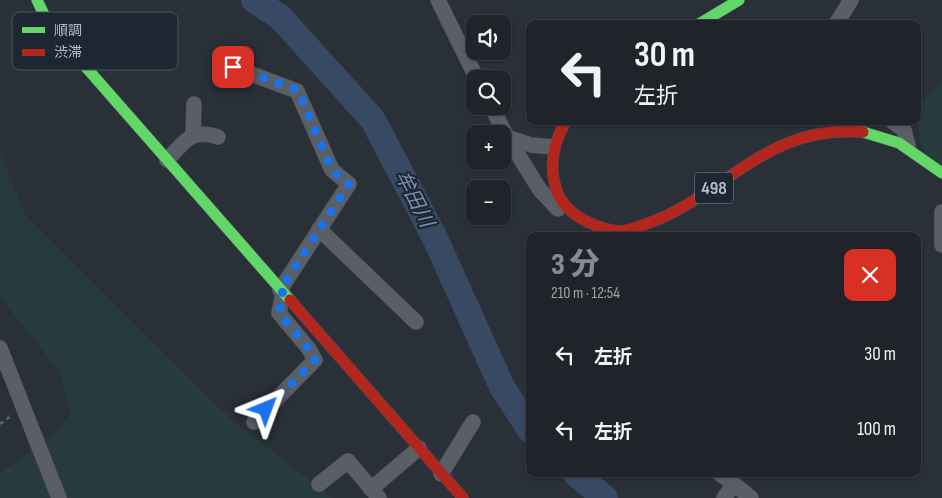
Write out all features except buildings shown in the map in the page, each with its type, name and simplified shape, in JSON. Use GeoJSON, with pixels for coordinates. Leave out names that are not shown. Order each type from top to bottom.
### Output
{"type":"FeatureCollection","features":[{"type":"Feature","properties":{"kind":"main road"},"geometry":{"type":"LineString","coordinates":[[37,0],[43,12]]}},
{"type":"Feature","properties":{"kind":"main road"},"geometry":{"type":"LineString","coordinates":[[706,20],[738,0]]}},
{"type":"Feature","properties":{"kind":"main road"},"geometry":{"type":"LineString","coordinates":[[88,70],[463,498]]}},
{"type":"Feature","properties":{"kind":"main road","name":"498"},"geometry":{"type":"LineString","coordinates":[[564,125],[553,147],[555,181],[566,206],[578,216],[609,230],[625,231],[658,222],[685,208],[773,150],[795,138],[830,131],[859,131],[894,138],[918,152],[942,173]]}},
{"type":"Feature","properties":{"kind":"street"},"geometry":{"type":"LineString","coordinates":[[438,0],[473,70]]}},
{"type":"Feature","properties":{"kind":"street"},"geometry":{"type":"LineString","coordinates":[[839,20],[852,0]]}},
{"type":"Feature","properties":{"kind":"street"},"geometry":{"type":"LineString","coordinates":[[233,67],[298,90],[332,170],[349,184],[282,292],[279,313],[309,349],[315,360],[254,422]]}},
{"type":"Feature","properties":{"kind":"street"},"geometry":{"type":"LineString","coordinates":[[194,104],[194,135]]}},
{"type":"Feature","properties":{"kind":"street"},"geometry":{"type":"LineString","coordinates":[[897,125],[904,130],[908,146]]}},
{"type":"Feature","properties":{"kind":"street"},"geometry":{"type":"LineString","coordinates":[[167,160],[194,135],[204,132],[218,136]]}},
{"type":"Feature","properties":{"kind":"street"},"geometry":{"type":"LineString","coordinates":[[511,138],[530,144],[553,147]]}},
{"type":"Feature","properties":{"kind":"street"},"geometry":{"type":"LineString","coordinates":[[511,143],[548,200],[560,210],[578,216]]}},
{"type":"Feature","properties":{"kind":"street"},"geometry":{"type":"LineString","coordinates":[[942,212],[942,245]]}},
{"type":"Feature","properties":{"kind":"street"},"geometry":{"type":"LineString","coordinates":[[319,230],[416,322]]}},
{"type":"Feature","properties":{"kind":"street"},"geometry":{"type":"LineString","coordinates":[[0,348],[59,498]]}},
{"type":"Feature","properties":{"kind":"street"},"geometry":{"type":"LineString","coordinates":[[441,474],[473,422]]}},
{"type":"Feature","properties":{"kind":"street"},"geometry":{"type":"LineString","coordinates":[[319,484],[348,461],[375,494],[418,448]]}},
{"type":"Feature","properties":{"kind":"street"},"geometry":{"type":"LineString","coordinates":[[724,477],[751,498]]}},
{"type":"Feature","properties":{"kind":"street"},"geometry":{"type":"LineString","coordinates":[[724,498],[734,484]]}},
{"type":"Feature","properties":{"kind":"green space"},"geometry":{"type":"Polygon","coordinates":[[[942,80],[942,173],[929,161],[918,134],[917,125],[921,125],[921,106],[942,80]]]}},
{"type":"Feature","properties":{"kind":"green space"},"geometry":{"type":"Polygon","coordinates":[[[0,153],[26,216],[235,423],[333,498],[0,498],[0,473],[58,432],[70,413],[59,371],[0,297],[0,153]]]}},
{"type":"Feature","properties":{"kind":"waterway","name":"牟田川"},"geometry":{"type":"LineString","coordinates":[[254,0],[280,17],[373,120],[435,238],[502,387],[526,424]]}},
{"type":"Feature","properties":{"kind":"waterway","name":"牟田川"},"geometry":{"type":"LineString","coordinates":[[580,477],[605,498]]}},
{"type":"Feature","properties":{"kind":"traffic: fast"},"geometry":{"type":"LineString","coordinates":[[37,0],[43,12]]}},
{"type":"Feature","properties":{"kind":"traffic: fast"},"geometry":{"type":"LineString","coordinates":[[706,20],[739,0]]}},
{"type":"Feature","properties":{"kind":"traffic: fast"},"geometry":{"type":"LineString","coordinates":[[88,70],[290,300]]}},
{"type":"Feature","properties":{"kind":"traffic: fast"},"geometry":{"type":"LineString","coordinates":[[863,132],[899,143],[942,173]]}},
{"type":"Feature","properties":{"kind":"traffic: jam"},"geometry":{"type":"LineString","coordinates":[[564,125],[553,156],[553,175],[560,199],[574,214],[583,220],[596,226],[621,231],[643,225],[681,208],[751,162],[788,143],[825,133],[863,132]]}},
{"type":"Feature","properties":{"kind":"traffic: jam"},"geometry":{"type":"LineString","coordinates":[[290,300],[463,498]]}},
{"type":"Feature","properties":{"kind":"route"},"geometry":{"type":"LineString","coordinates":[[233,67],[298,90],[332,170],[349,184],[280,290],[283,293],[279,313],[309,349],[315,360],[266,409]]}}]}
